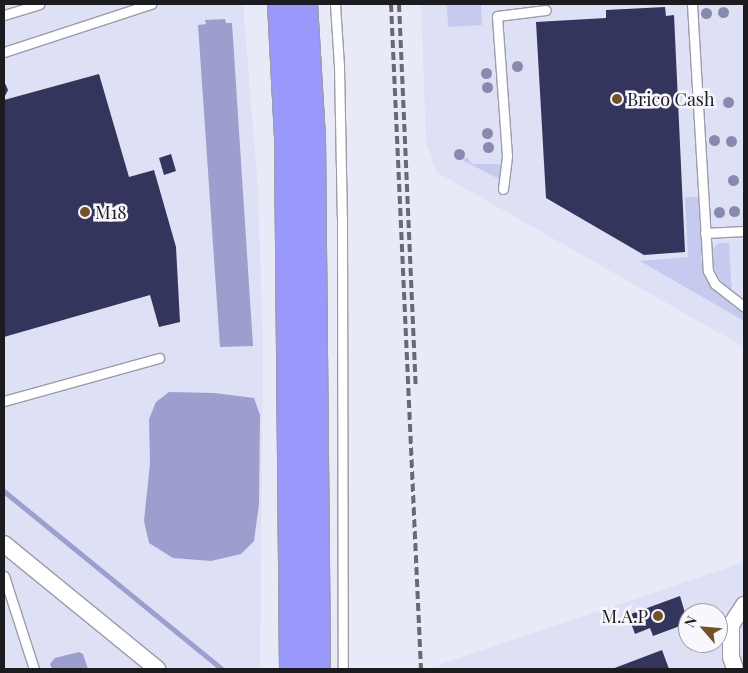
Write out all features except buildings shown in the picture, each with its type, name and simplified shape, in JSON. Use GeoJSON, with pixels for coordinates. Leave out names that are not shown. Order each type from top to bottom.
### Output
{"type":"FeatureCollection","features":[{"type":"Feature","properties":{"kind":"highway"},"geometry":{"type":"LineString","coordinates":[[282,4],[289,138],[294,669]]}},
{"type":"Feature","properties":{"kind":"highway"},"geometry":{"type":"LineString","coordinates":[[303,4],[311,139],[316,669]]}},
{"type":"Feature","properties":{"kind":"street"},"geometry":{"type":"LineString","coordinates":[[4,544],[157,669]]}},
{"type":"Feature","properties":{"kind":"street"},"geometry":{"type":"LineString","coordinates":[[734,669],[731,657],[731,625],[744,605]]}},
{"type":"Feature","properties":{"kind":"lane"},"geometry":{"type":"LineString","coordinates":[[4,15],[39,4]]}},
{"type":"Feature","properties":{"kind":"lane"},"geometry":{"type":"LineString","coordinates":[[4,52],[151,4]]}},
{"type":"Feature","properties":{"kind":"lane"},"geometry":{"type":"LineString","coordinates":[[335,4],[339,66],[342,217],[343,669]]}},
{"type":"Feature","properties":{"kind":"lane"},"geometry":{"type":"LineString","coordinates":[[692,4],[708,271],[715,284],[744,307]]}},
{"type":"Feature","properties":{"kind":"lane"},"geometry":{"type":"LineString","coordinates":[[503,189],[507,156],[497,16],[546,10]]}},
{"type":"Feature","properties":{"kind":"lane"},"geometry":{"type":"LineString","coordinates":[[705,233],[744,231]]}},
{"type":"Feature","properties":{"kind":"lane"},"geometry":{"type":"LineString","coordinates":[[4,401],[159,358]]}},
{"type":"Feature","properties":{"kind":"lane"},"geometry":{"type":"LineString","coordinates":[[4,576],[34,669]]}},
{"type":"Feature","properties":{"kind":"shaded area"},"geometry":{"type":"Polygon","coordinates":[[[4,4],[243,4],[258,190],[263,350],[260,669],[4,669],[4,4]]]}},
{"type":"Feature","properties":{"kind":"shaded area"},"geometry":{"type":"Polygon","coordinates":[[[421,4],[744,4],[744,347],[436,172],[426,140],[421,4]]]}},
{"type":"Feature","properties":{"kind":"shaded area"},"geometry":{"type":"Polygon","coordinates":[[[447,4],[481,4],[482,25],[448,27],[447,4]]]}},
{"type":"Feature","properties":{"kind":"shaded area"},"geometry":{"type":"Polygon","coordinates":[[[225,19],[226,23],[232,23],[253,346],[220,347],[198,25],[206,24],[205,20],[225,19]]]}},
{"type":"Feature","properties":{"kind":"shaded area"},"geometry":{"type":"Polygon","coordinates":[[[467,157],[472,164],[500,164],[503,176],[501,180],[462,160],[467,157]]]}},
{"type":"Feature","properties":{"kind":"shaded area"},"geometry":{"type":"Polygon","coordinates":[[[685,197],[698,197],[702,221],[701,260],[707,280],[734,307],[744,313],[744,321],[640,261],[688,257],[685,197]]]}},
{"type":"Feature","properties":{"kind":"shaded area"},"geometry":{"type":"Polygon","coordinates":[[[719,243],[729,243],[732,295],[718,277],[710,258],[712,250],[719,243]]]}},
{"type":"Feature","properties":{"kind":"shaded area"},"geometry":{"type":"Polygon","coordinates":[[[169,392],[214,393],[254,398],[260,415],[259,504],[254,541],[241,554],[211,561],[173,558],[149,543],[144,521],[150,463],[149,419],[156,402],[169,392]]]}},
{"type":"Feature","properties":{"kind":"shaded area"},"geometry":{"type":"Polygon","coordinates":[[[744,562],[744,669],[439,669],[439,665],[744,562]]]}},
{"type":"Feature","properties":{"kind":"shaded area"},"geometry":{"type":"Polygon","coordinates":[[[79,652],[83,654],[88,669],[52,669],[50,664],[55,658],[79,652]]]}},
{"type":"Feature","properties":{"kind":"waterway"},"geometry":{"type":"LineString","coordinates":[[4,491],[222,669]]}},
{"type":"Feature","properties":{"kind":"railway"},"geometry":{"type":"LineString","coordinates":[[391,4],[421,669]]}},
{"type":"Feature","properties":{"kind":"railway"},"geometry":{"type":"LineString","coordinates":[[399,4],[416,388]]}},
{"type":"Feature","properties":{"kind":"place","name":"Brico Cash"},"geometry":{"type":"Point","coordinates":[617,99]}},
{"type":"Feature","properties":{"kind":"place","name":"M18"},"geometry":{"type":"Point","coordinates":[85,212]}},
{"type":"Feature","properties":{"kind":"place","name":"M.A.P"},"geometry":{"type":"Point","coordinates":[658,616]}}]}
